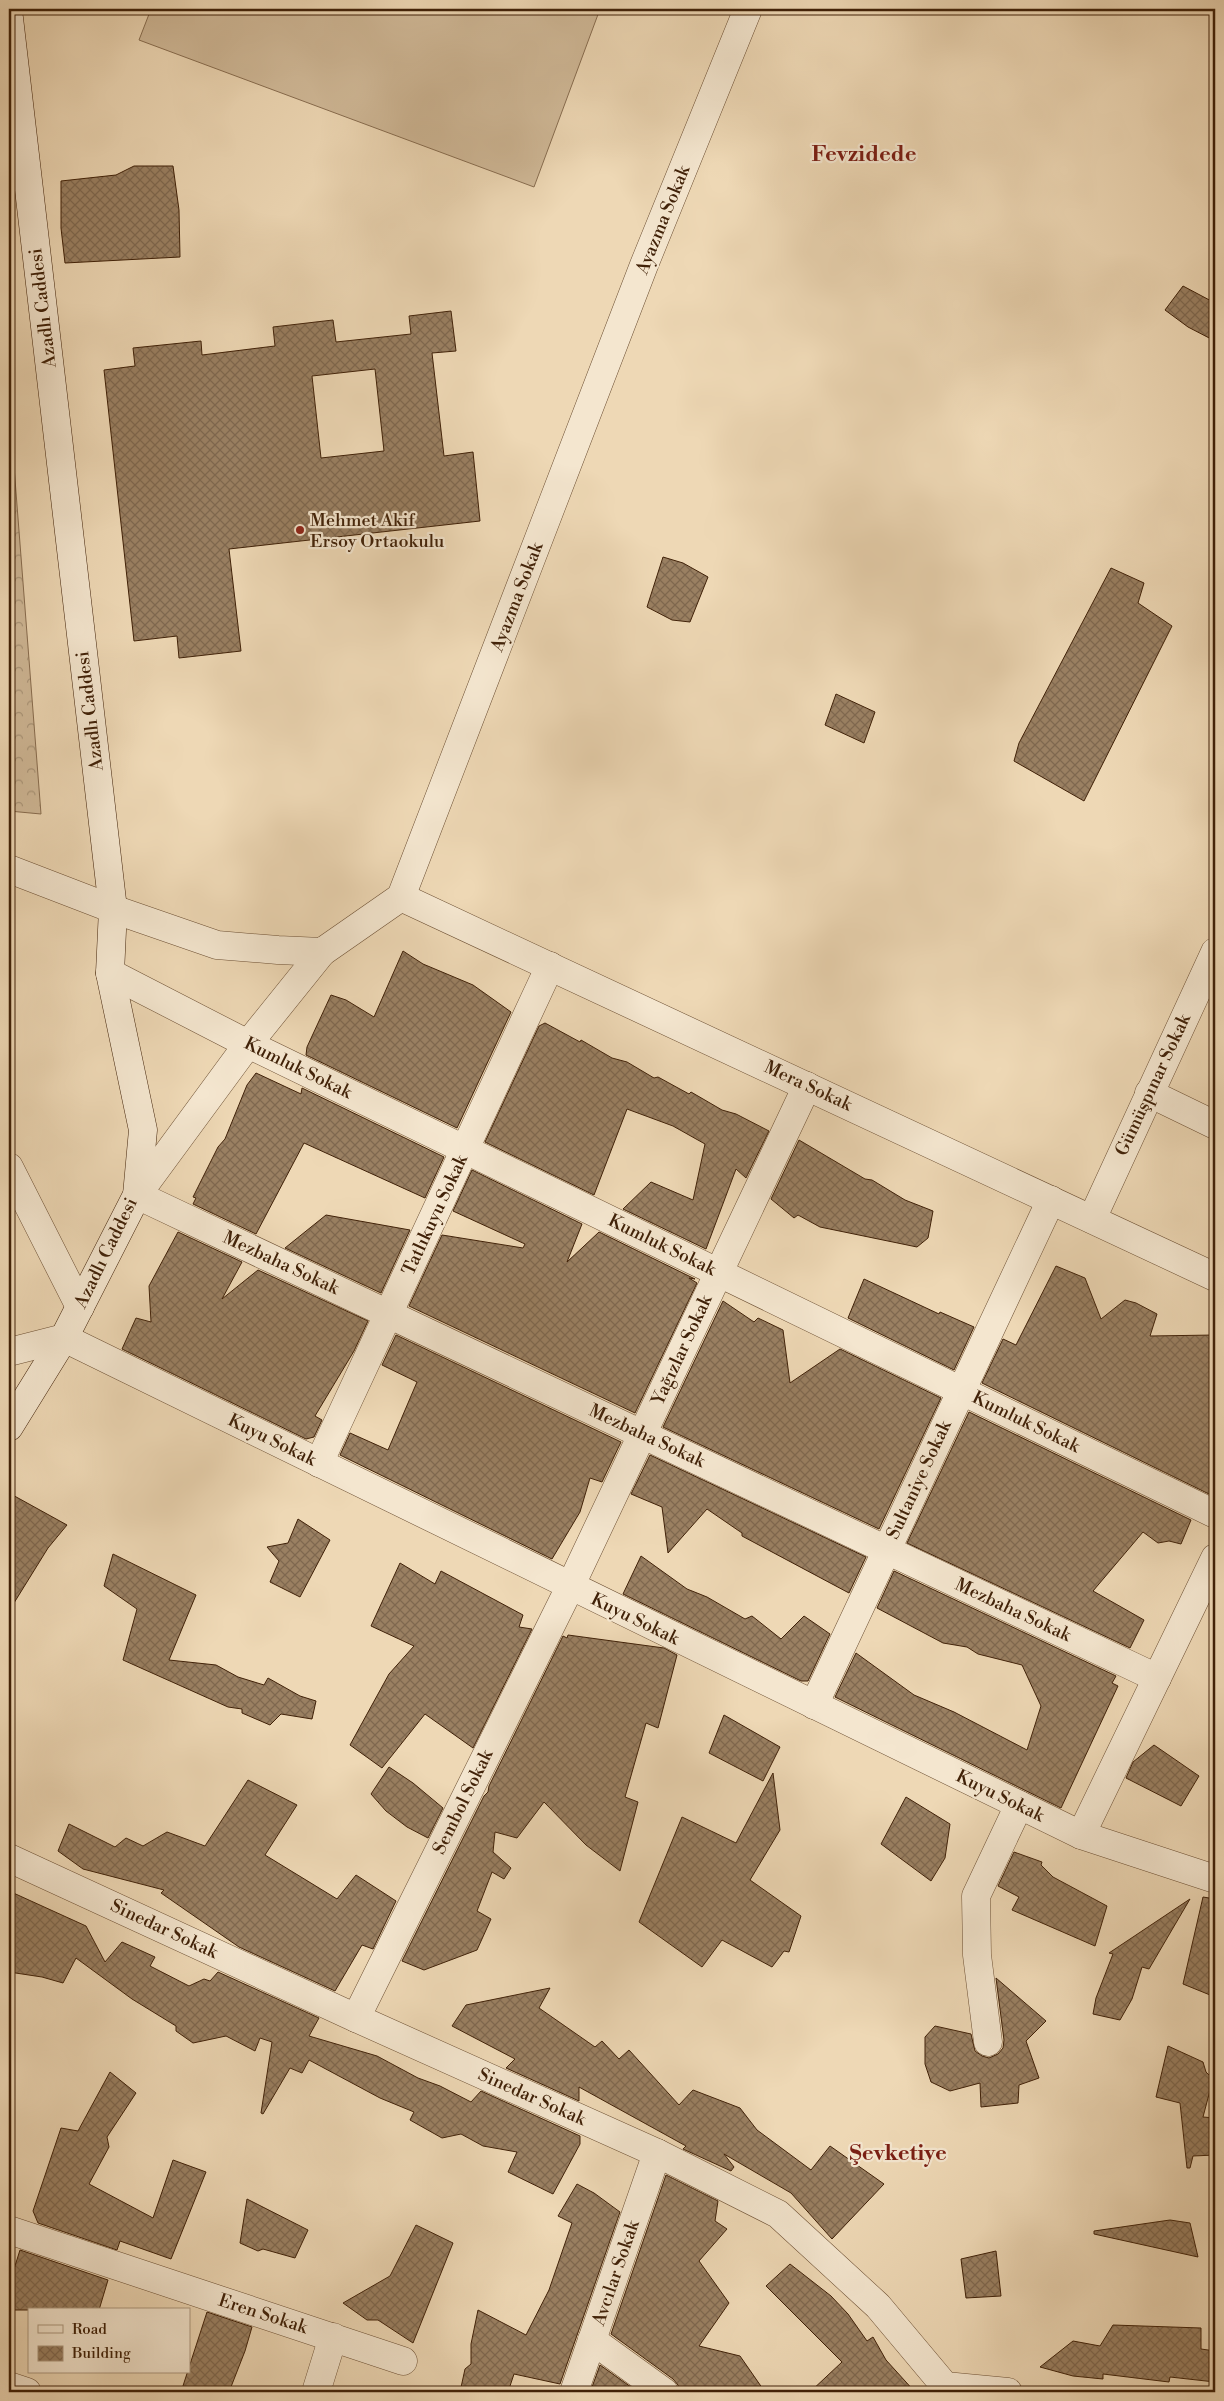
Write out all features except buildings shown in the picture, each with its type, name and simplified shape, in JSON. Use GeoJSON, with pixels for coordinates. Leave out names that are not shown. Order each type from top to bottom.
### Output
{"type":"FeatureCollection","features":[{"type":"Feature","properties":{"kind":"street","name":"Ayazma Sokak"},"geometry":{"type":"LineString","coordinates":[[401,897],[644,265],[748,9]]}},
{"type":"Feature","properties":{"kind":"street","name":"Azadlı Caddesi"},"geometry":{"type":"LineString","coordinates":[[9,18],[113,909],[110,973],[144,1130],[137,1195],[64,1338],[9,1427]]}},
{"type":"Feature","properties":{"kind":"street"},"geometry":{"type":"LineString","coordinates":[[9,869],[113,909],[217,944],[322,952]]}},
{"type":"Feature","properties":{"kind":"street"},"geometry":{"type":"LineString","coordinates":[[137,1195],[248,1044],[322,952],[401,897]]}},
{"type":"Feature","properties":{"kind":"street","name":"Mera Sokak"},"geometry":{"type":"LineString","coordinates":[[401,897],[1215,1277]]}},
{"type":"Feature","properties":{"kind":"street","name":"Gümüşpınar Sokak"},"geometry":{"type":"LineString","coordinates":[[1092,1219],[1215,952]]}},
{"type":"Feature","properties":{"kind":"street","name":"Tatlıkuyu Sokak"},"geometry":{"type":"LineString","coordinates":[[320,1463],[550,966]]}},
{"type":"Feature","properties":{"kind":"street","name":"Kumluk Sokak"},"geometry":{"type":"LineString","coordinates":[[110,973],[248,1044],[1215,1514]]}},
{"type":"Feature","properties":{"kind":"street","name":"Yağızlar Sokak"},"geometry":{"type":"LineString","coordinates":[[570,1587],[807,1086]]}},
{"type":"Feature","properties":{"kind":"street"},"geometry":{"type":"LineString","coordinates":[[1149,1093],[1215,1125]]}},
{"type":"Feature","properties":{"kind":"street"},"geometry":{"type":"LineString","coordinates":[[9,1167],[80,1307]]}},
{"type":"Feature","properties":{"kind":"street","name":"Mezbaha Sokak"},"geometry":{"type":"LineString","coordinates":[[137,1195],[1157,1678]]}},
{"type":"Feature","properties":{"kind":"street","name":"Sultaniye Sokak"},"geometry":{"type":"LineString","coordinates":[[814,1705],[1050,1200]]}},
{"type":"Feature","properties":{"kind":"street"},"geometry":{"type":"LineString","coordinates":[[9,1352],[64,1338]]}},
{"type":"Feature","properties":{"kind":"street","name":"Kuyu Sokak"},"geometry":{"type":"LineString","coordinates":[[64,1338],[570,1587],[1081,1835],[1215,1878]]}},
{"type":"Feature","properties":{"kind":"street","name":"Azadlı Caddesi"},"geometry":{"type":"LineString","coordinates":[[9,1395],[38,1378]]}},
{"type":"Feature","properties":{"kind":"street"},"geometry":{"type":"LineString","coordinates":[[1081,1835],[1215,1558]]}},
{"type":"Feature","properties":{"kind":"street","name":"Sembol Sokak"},"geometry":{"type":"LineString","coordinates":[[356,2018],[570,1587]]}},
{"type":"Feature","properties":{"kind":"street"},"geometry":{"type":"LineString","coordinates":[[988,2042],[977,1955],[976,1896],[1019,1805]]}},
{"type":"Feature","properties":{"kind":"street","name":"Sinedar Sokak"},"geometry":{"type":"LineString","coordinates":[[9,1858],[356,2018],[657,2153],[778,2214],[878,2306],[947,2389],[1008,2392]]}},
{"type":"Feature","properties":{"kind":"street","name":"Avcılar Sokak"},"geometry":{"type":"LineString","coordinates":[[574,2392],[657,2153]]}},
{"type":"Feature","properties":{"kind":"street","name":"Eren Sokak"},"geometry":{"type":"LineString","coordinates":[[9,2230],[403,2361]]}},
{"type":"Feature","properties":{"kind":"street"},"geometry":{"type":"LineString","coordinates":[[316,2392],[333,2337]]}},
{"type":"Feature","properties":{"kind":"street"},"geometry":{"type":"LineString","coordinates":[[592,2340],[664,2392]]}},
{"type":"Feature","properties":{"kind":"street"},"geometry":{"type":"LineString","coordinates":[[9,2386],[28,2392]]}},
{"type":"Feature","properties":{"kind":"green space"},"geometry":{"type":"Polygon","coordinates":[[[151,9],[600,9],[534,187],[139,40],[151,9]]]}},
{"type":"Feature","properties":{"kind":"green space"},"geometry":{"type":"Polygon","coordinates":[[[9,402],[41,814],[9,811],[9,402]]]}},
{"type":"Feature","properties":{"kind":"place","name":"Mehmet Akif Ersoy Ortaokulu"},"geometry":{"type":"Point","coordinates":[300,530]}},
{"type":"Feature","properties":{"kind":"district","name":"Fevzidede"},"geometry":{"type":"Point","coordinates":[864,154]}},
{"type":"Feature","properties":{"kind":"district","name":"Şevketiye"},"geometry":{"type":"Point","coordinates":[898,2153]}}]}
